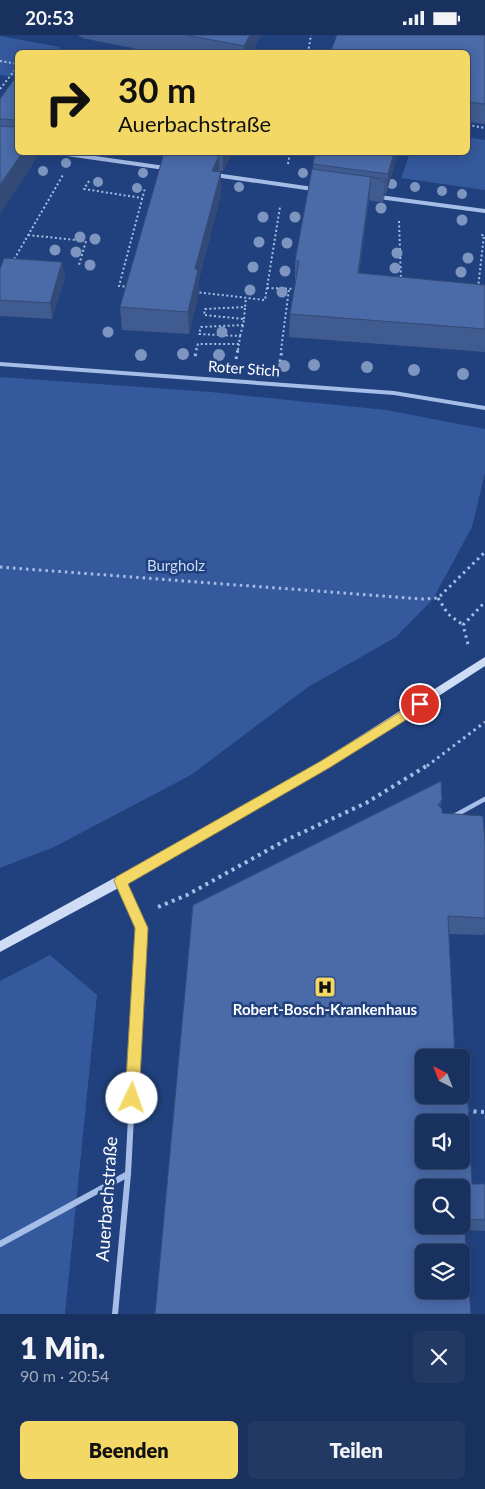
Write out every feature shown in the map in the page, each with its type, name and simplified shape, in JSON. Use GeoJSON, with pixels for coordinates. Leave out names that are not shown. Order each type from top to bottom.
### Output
{"type":"FeatureCollection","features":[{"type":"Feature","properties":{"kind":"main road"},"geometry":{"type":"LineString","coordinates":[[0,947],[325,764],[485,661]]}},
{"type":"Feature","properties":{"kind":"street"},"geometry":{"type":"LineString","coordinates":[[75,155],[170,168]]}},
{"type":"Feature","properties":{"kind":"street"},"geometry":{"type":"LineString","coordinates":[[208,174],[316,189]]}},
{"type":"Feature","properties":{"kind":"street"},"geometry":{"type":"LineString","coordinates":[[375,197],[485,211]]}},
{"type":"Feature","properties":{"kind":"street","name":"Roter Stich"},"geometry":{"type":"LineString","coordinates":[[0,364],[394,393],[485,408]]}},
{"type":"Feature","properties":{"kind":"street","name":"Auerbachstraße"},"geometry":{"type":"LineString","coordinates":[[115,1314],[128,1174],[141,928],[120,881]]}},
{"type":"Feature","properties":{"kind":"street"},"geometry":{"type":"LineString","coordinates":[[0,1244],[128,1174]]}},
{"type":"Feature","properties":{"kind":"lane"},"geometry":{"type":"LineString","coordinates":[[445,820],[485,799]]}},
{"type":"Feature","properties":{"kind":"path"},"geometry":{"type":"LineString","coordinates":[[308,50],[311,35]]}},
{"type":"Feature","properties":{"kind":"path"},"geometry":{"type":"LineString","coordinates":[[0,61],[15,64]]}},
{"type":"Feature","properties":{"kind":"path"},"geometry":{"type":"LineString","coordinates":[[0,88],[15,69]]}},
{"type":"Feature","properties":{"kind":"path"},"geometry":{"type":"LineString","coordinates":[[0,88],[9,89]]}},
{"type":"Feature","properties":{"kind":"path"},"geometry":{"type":"LineString","coordinates":[[470,125],[485,128]]}},
{"type":"Feature","properties":{"kind":"path"},"geometry":{"type":"LineString","coordinates":[[194,292],[265,300],[290,155]]}},
{"type":"Feature","properties":{"kind":"path"},"geometry":{"type":"LineString","coordinates":[[138,288],[119,286],[150,165]]}},
{"type":"Feature","properties":{"kind":"path"},"geometry":{"type":"LineString","coordinates":[[9,267],[62,177]]}},
{"type":"Feature","properties":{"kind":"path"},"geometry":{"type":"LineString","coordinates":[[89,190],[142,198]]}},
{"type":"Feature","properties":{"kind":"path"},"geometry":{"type":"LineString","coordinates":[[398,200],[401,287]]}},
{"type":"Feature","properties":{"kind":"path"},"geometry":{"type":"LineString","coordinates":[[474,234],[484,235],[478,292]]}},
{"type":"Feature","properties":{"kind":"path"},"geometry":{"type":"LineString","coordinates":[[28,235],[86,241],[79,265]]}},
{"type":"Feature","properties":{"kind":"path"},"geometry":{"type":"LineString","coordinates":[[267,287],[306,290]]}},
{"type":"Feature","properties":{"kind":"path"},"geometry":{"type":"LineString","coordinates":[[281,356],[289,289]]}},
{"type":"Feature","properties":{"kind":"path"},"geometry":{"type":"LineString","coordinates":[[238,349],[246,298]]}},
{"type":"Feature","properties":{"kind":"path"},"geometry":{"type":"LineString","coordinates":[[244,319],[204,315],[205,309],[245,307]]}},
{"type":"Feature","properties":{"kind":"path"},"geometry":{"type":"LineString","coordinates":[[240,336],[200,334],[201,327],[242,325]]}},
{"type":"Feature","properties":{"kind":"path"},"geometry":{"type":"LineString","coordinates":[[189,379],[198,344],[238,344]]}},
{"type":"Feature","properties":{"kind":"path"},"geometry":{"type":"LineString","coordinates":[[0,567],[422,599],[438,598],[485,552]]}},
{"type":"Feature","properties":{"kind":"path"},"geometry":{"type":"LineString","coordinates":[[438,598],[440,606],[451,619],[464,625]]}},
{"type":"Feature","properties":{"kind":"path"},"geometry":{"type":"LineString","coordinates":[[464,625],[485,601]]}},
{"type":"Feature","properties":{"kind":"path"},"geometry":{"type":"LineString","coordinates":[[464,625],[474,669]]}},
{"type":"Feature","properties":{"kind":"path"},"geometry":{"type":"LineString","coordinates":[[136,916],[187,895],[286,840],[366,803],[428,765],[485,722]]}},
{"type":"Feature","properties":{"kind":"path"},"geometry":{"type":"LineString","coordinates":[[461,1111],[485,1113]]}},
{"type":"Feature","properties":{"kind":"green space"},"geometry":{"type":"Polygon","coordinates":[[[0,36],[60,47],[58,50],[15,50],[15,77],[0,75],[0,36]]]}},
{"type":"Feature","properties":{"kind":"green space"},"geometry":{"type":"Polygon","coordinates":[[[470,137],[485,140],[485,190],[401,178],[409,155],[470,155],[470,137]]]}},
{"type":"Feature","properties":{"kind":"green space","name":"Burgholz"},"geometry":{"type":"Polygon","coordinates":[[[0,377],[211,392],[386,410],[485,429],[485,473],[472,527],[433,599],[396,637],[308,687],[191,775],[54,847],[0,868],[0,377]]]}},
{"type":"Feature","properties":{"kind":"green space"},"geometry":{"type":"Polygon","coordinates":[[[50,955],[97,995],[65,1314],[0,1314],[0,981],[50,955]]]}},
{"type":"Feature","properties":{"kind":"building"},"geometry":{"type":"Polygon","coordinates":[[[186,35],[250,35],[244,46],[186,35]]]}},
{"type":"Feature","properties":{"kind":"building"},"geometry":{"type":"Polygon","coordinates":[[[337,35],[485,35],[485,104],[470,102],[470,50],[331,50],[337,35]]]}},
{"type":"Feature","properties":{"kind":"building"},"geometry":{"type":"Polygon","coordinates":[[[15,78],[15,120],[0,119],[0,99],[15,78]]]}},
{"type":"Feature","properties":{"kind":"building"},"geometry":{"type":"Polygon","coordinates":[[[0,126],[15,127],[15,155],[21,155],[0,185],[0,126]]]}},
{"type":"Feature","properties":{"kind":"building"},"geometry":{"type":"Polygon","coordinates":[[[163,155],[219,156],[212,171],[221,172],[195,269],[198,270],[188,312],[120,307],[163,155]]]}},
{"type":"Feature","properties":{"kind":"building"},"geometry":{"type":"Polygon","coordinates":[[[315,155],[393,155],[388,174],[313,164],[315,155]]]}},
{"type":"Feature","properties":{"kind":"building"},"geometry":{"type":"Polygon","coordinates":[[[312,169],[386,179],[385,181],[371,177],[358,273],[485,285],[485,329],[290,314],[299,261],[295,261],[312,169]]]}},
{"type":"Feature","properties":{"kind":"building"},"geometry":{"type":"Polygon","coordinates":[[[4,258],[62,262],[50,303],[0,300],[0,269],[4,258]]]}},
{"type":"Feature","properties":{"kind":"building","name":"Robert-Bosch-Krankenhaus"},"geometry":{"type":"Polygon","coordinates":[[[441,781],[442,800],[438,805],[442,809],[442,813],[483,816],[485,918],[448,916],[455,1049],[415,1049],[415,1104],[468,1104],[468,1114],[415,1114],[415,1169],[470,1169],[470,1144],[472,1184],[485,1184],[485,1220],[470,1219],[470,1179],[415,1179],[415,1234],[465,1234],[466,1244],[415,1244],[415,1299],[470,1299],[471,1314],[155,1314],[193,905],[441,781]]]}},
{"type":"Feature","properties":{"kind":"place","name":"Robert-Bosch-Krankenhaus"},"geometry":{"type":"Point","coordinates":[325,987]}},
{"type":"Feature","properties":{"kind":"route"},"geometry":{"type":"LineString","coordinates":[[132,1098],[141,928],[120,881],[325,764],[420,704]]}}]}
